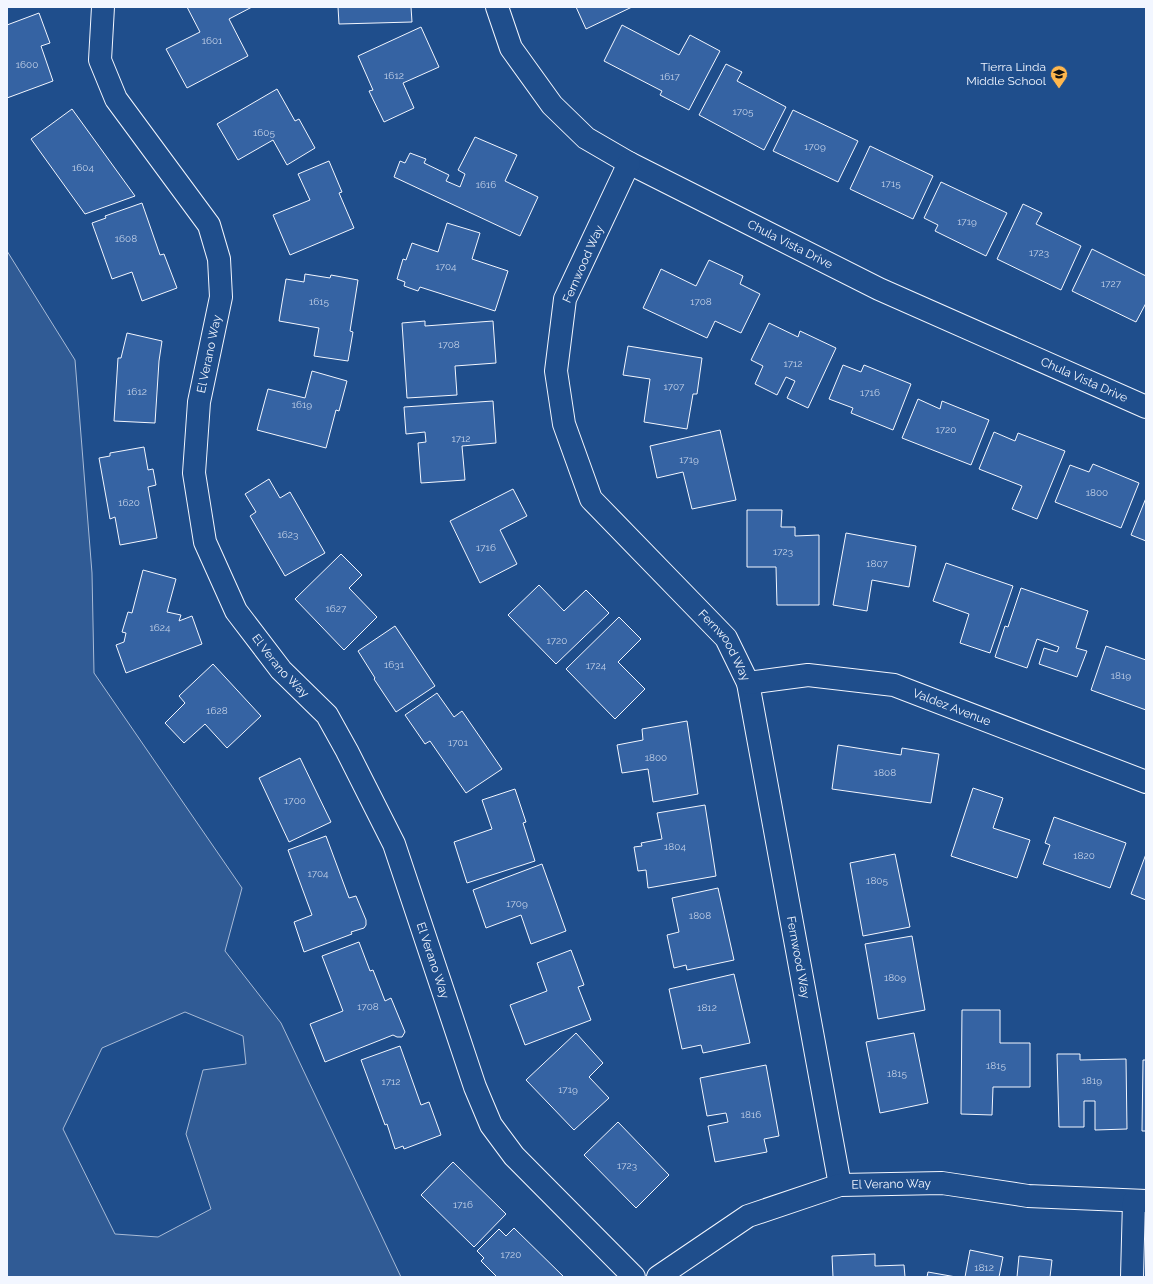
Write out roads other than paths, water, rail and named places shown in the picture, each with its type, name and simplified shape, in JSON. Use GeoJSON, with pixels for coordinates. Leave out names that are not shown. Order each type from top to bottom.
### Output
{"type":"FeatureCollection","features":[{"type":"Feature","properties":{"kind":"street","name":"El Verano Way"},"geometry":{"type":"LineString","coordinates":[[103,7],[100,60],[116,99],[209,225],[219,259],[221,297],[199,402],[194,473],[205,542],[236,611],[281,670],[327,715],[394,844],[474,1087],[491,1125],[514,1156],[634,1277]]}},
{"type":"Feature","properties":{"kind":"street","name":"Chula Vista Drive"},"geometry":{"type":"LineString","coordinates":[[496,7],[512,48],[552,105],[586,138],[629,163],[879,290],[1146,407]]}},
{"type":"Feature","properties":{"kind":"street","name":"Fernwood Way"},"geometry":{"type":"LineString","coordinates":[[629,163],[565,299],[556,371],[564,424],[591,499],[726,638],[748,683],[840,1185]]}},
{"type":"Feature","properties":{"kind":"street","name":"Valdez Avenue"},"geometry":{"type":"LineString","coordinates":[[748,683],[808,675],[894,685],[1146,782]]}},
{"type":"Feature","properties":{"kind":"street","name":"El Verano Way"},"geometry":{"type":"LineString","coordinates":[[658,1277],[748,1216],[840,1185],[942,1183],[1028,1196],[1140,1201]]}},
{"type":"Feature","properties":{"kind":"street"},"geometry":{"type":"LineString","coordinates":[[1132,1277],[1140,1201]]}},
{"type":"Feature","properties":{"kind":"place","name":"Tierra Linda Middle School"},"geometry":{"type":"Point","coordinates":[1059,89]}}]}
